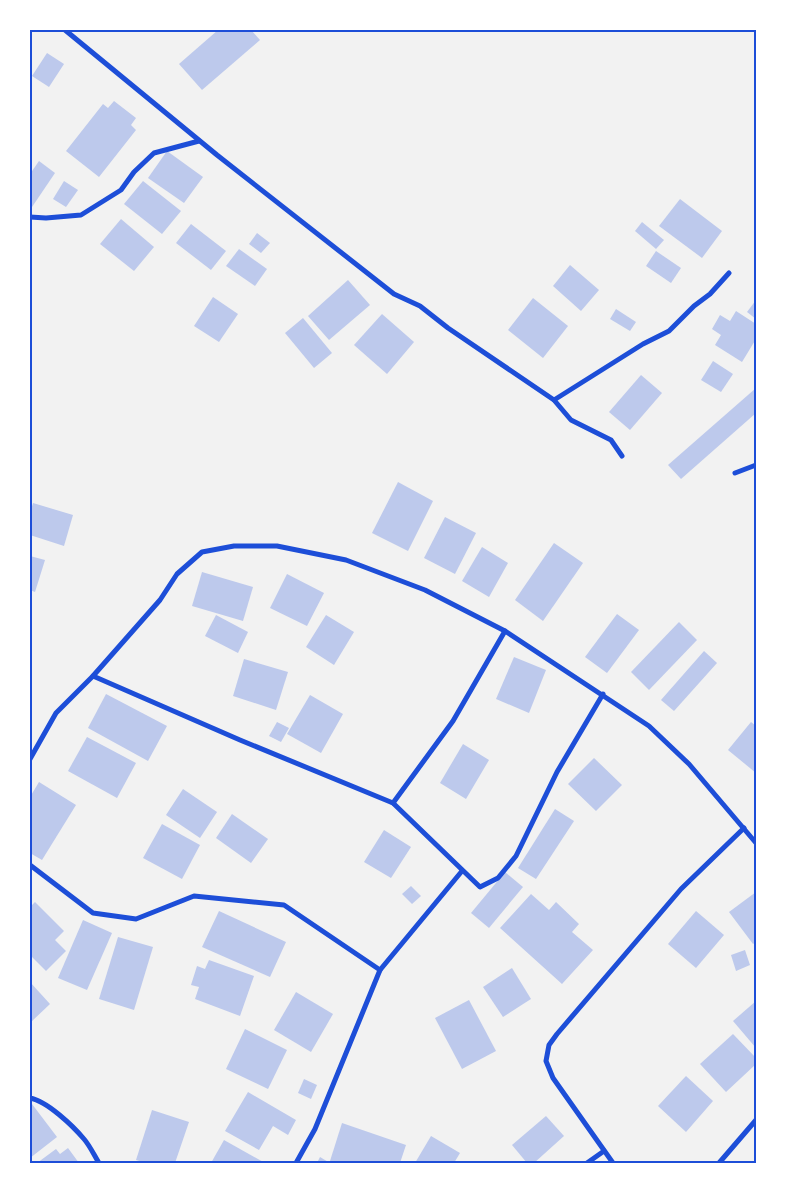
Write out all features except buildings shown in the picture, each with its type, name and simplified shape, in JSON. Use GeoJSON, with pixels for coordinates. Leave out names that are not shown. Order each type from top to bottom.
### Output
{"type":"FeatureCollection","features":[{"type":"Feature","properties":{"kind":"street"},"geometry":{"type":"LineString","coordinates":[[64,30],[199,140],[394,294],[420,306],[448,328],[554,400],[570,420],[612,440],[622,456]]}},
{"type":"Feature","properties":{"kind":"street"},"geometry":{"type":"LineString","coordinates":[[30,217],[81,216],[121,190],[134,172],[154,153],[199,140]]}},
{"type":"Feature","properties":{"kind":"street"},"geometry":{"type":"LineString","coordinates":[[554,400],[643,344],[669,331],[694,306],[710,294],[729,273]]}},
{"type":"Feature","properties":{"kind":"street"},"geometry":{"type":"LineString","coordinates":[[735,473],[756,464]]}},
{"type":"Feature","properties":{"kind":"street"},"geometry":{"type":"LineString","coordinates":[[30,760],[56,713],[94,676],[160,600],[178,574],[202,552],[234,546],[277,546],[346,560],[425,590],[505,630],[649,726],[689,764],[756,842]]}},
{"type":"Feature","properties":{"kind":"street"},"geometry":{"type":"LineString","coordinates":[[394,803],[453,721],[505,630]]}},
{"type":"Feature","properties":{"kind":"street"},"geometry":{"type":"LineString","coordinates":[[94,676],[240,740],[394,803],[480,887],[498,878],[516,856],[557,772],[603,694]]}},
{"type":"Feature","properties":{"kind":"street"},"geometry":{"type":"LineString","coordinates":[[613,1163],[553,1078],[546,1061],[549,1045],[681,889],[744,828]]}},
{"type":"Feature","properties":{"kind":"street"},"geometry":{"type":"LineString","coordinates":[[30,866],[93,913],[136,919],[194,896],[284,905],[380,970]]}},
{"type":"Feature","properties":{"kind":"street"},"geometry":{"type":"LineString","coordinates":[[296,1163],[315,1129],[380,970],[462,870]]}},
{"type":"Feature","properties":{"kind":"street"},"geometry":{"type":"LineString","coordinates":[[30,1098],[38,1099],[57,1113],[84,1139],[99,1163]]}},
{"type":"Feature","properties":{"kind":"street"},"geometry":{"type":"LineString","coordinates":[[718,1163],[756,1120]]}},
{"type":"Feature","properties":{"kind":"street"},"geometry":{"type":"LineString","coordinates":[[587,1163],[604,1151]]}}]}
